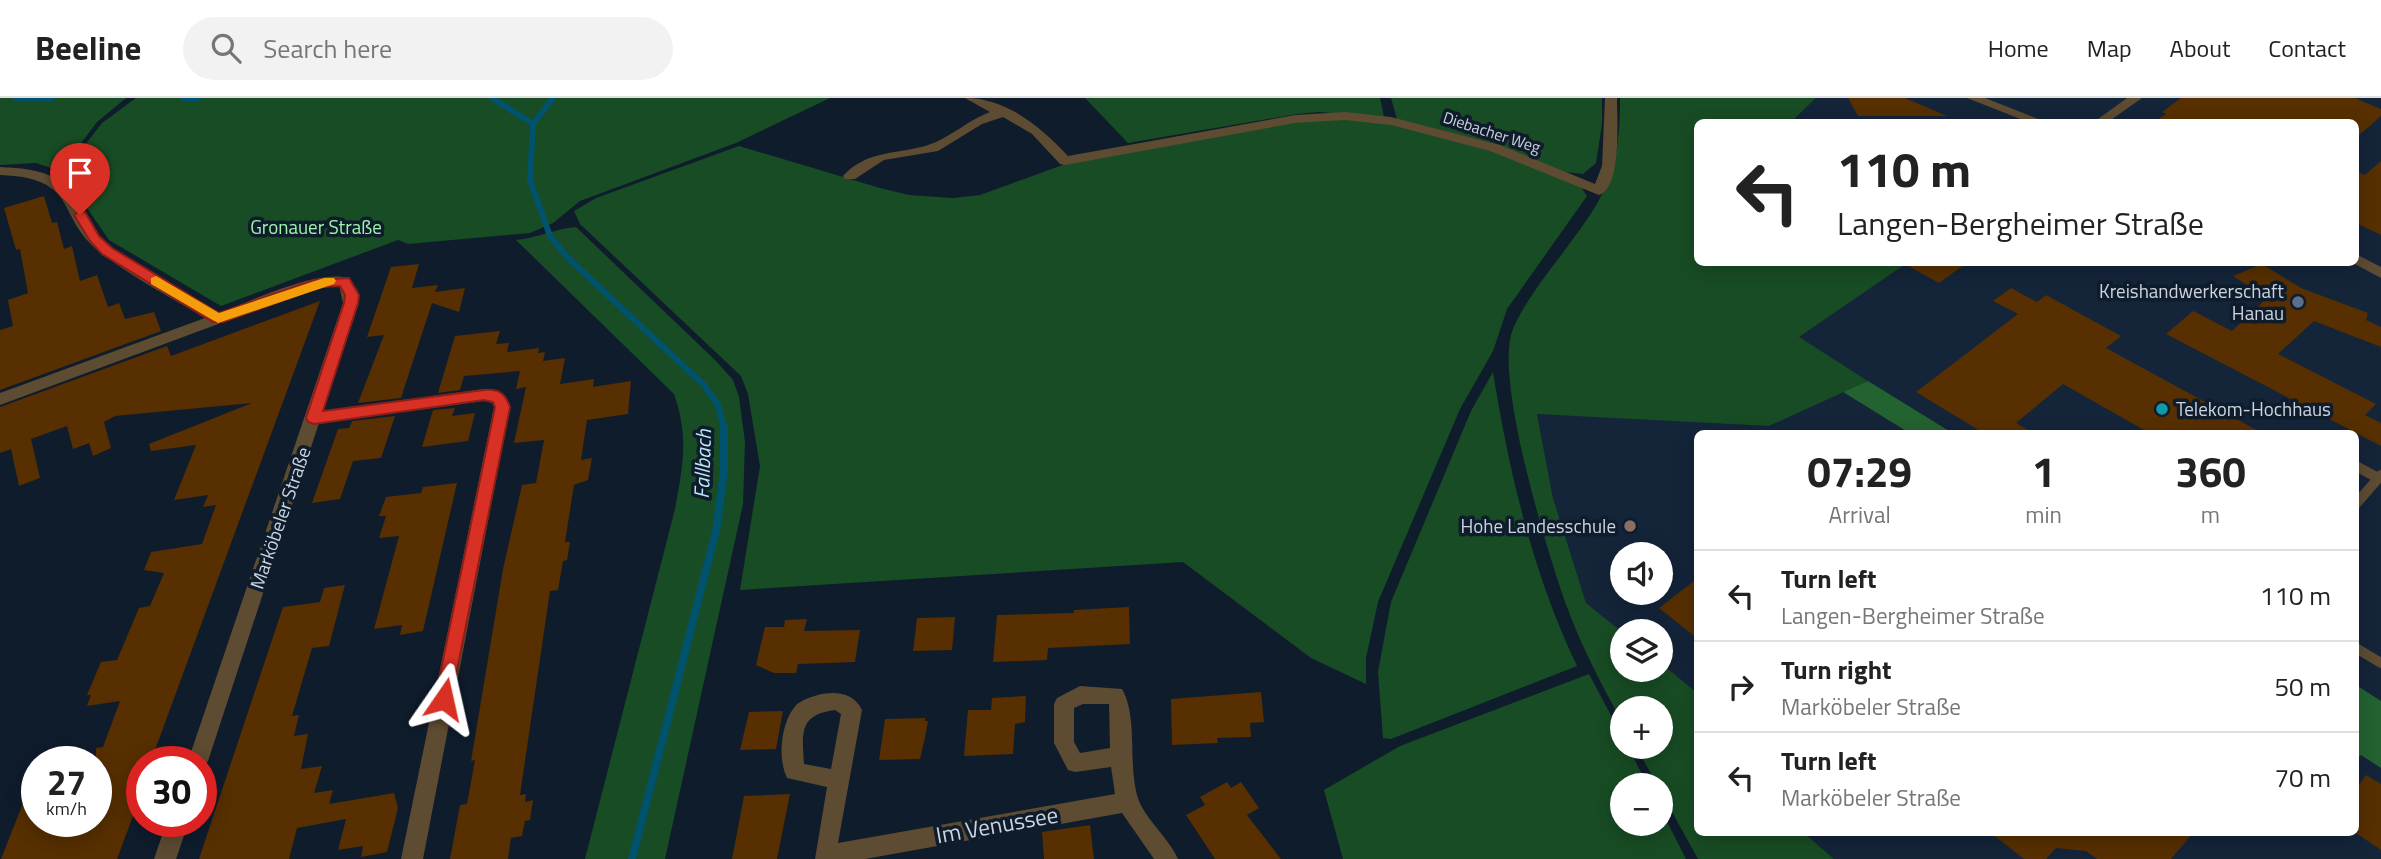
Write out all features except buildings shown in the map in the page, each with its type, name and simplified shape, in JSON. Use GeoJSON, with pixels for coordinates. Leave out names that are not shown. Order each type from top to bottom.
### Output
{"type":"FeatureCollection","features":[{"type":"Feature","properties":{"kind":"street","name":"Diebacher Weg"},"geometry":{"type":"LineString","coordinates":[[971,98],[1012,115],[1037,131],[1066,161],[1318,116],[1391,121],[1495,148],[1599,191],[1609,166],[1611,98]]}},
{"type":"Feature","properties":{"kind":"street"},"geometry":{"type":"LineString","coordinates":[[1973,98],[2031,119]]}},
{"type":"Feature","properties":{"kind":"street"},"geometry":{"type":"LineString","coordinates":[[2104,119],[2136,98]]}},
{"type":"Feature","properties":{"kind":"street"},"geometry":{"type":"LineString","coordinates":[[850,176],[880,157],[933,148],[977,121],[1002,113]]}},
{"type":"Feature","properties":{"kind":"street"},"geometry":{"type":"LineString","coordinates":[[0,171],[40,174],[60,184],[94,238],[107,251],[218,319]]}},
{"type":"Feature","properties":{"kind":"street"},"geometry":{"type":"LineString","coordinates":[[2359,262],[2381,273]]}},
{"type":"Feature","properties":{"kind":"street","name":"Marköbeler Straße"},"geometry":{"type":"LineString","coordinates":[[203,746],[314,418],[352,295],[344,281],[319,283],[218,319]]}},
{"type":"Feature","properties":{"kind":"street"},"geometry":{"type":"LineString","coordinates":[[0,399],[218,319]]}},
{"type":"Feature","properties":{"kind":"street"},"geometry":{"type":"LineString","coordinates":[[314,418],[493,394],[502,407],[412,859]]}},
{"type":"Feature","properties":{"kind":"street"},"geometry":{"type":"LineString","coordinates":[[1120,756],[1127,802],[1167,859]]}},
{"type":"Feature","properties":{"kind":"street","name":"Im Venussee"},"geometry":{"type":"LineString","coordinates":[[838,780],[825,858],[1127,802]]}},
{"type":"Feature","properties":{"kind":"street"},"geometry":{"type":"LineString","coordinates":[[165,859],[173,837]]}},
{"type":"Feature","properties":{"kind":"lane"},"geometry":{"type":"LineString","coordinates":[[2359,467],[2380,477],[2359,501]]}},
{"type":"Feature","properties":{"kind":"lane"},"geometry":{"type":"LineString","coordinates":[[2359,650],[2381,663]]}},
{"type":"Feature","properties":{"kind":"shaded area"},"geometry":{"type":"Polygon","coordinates":[[[1816,98],[2381,98],[2381,859],[1834,859],[1807,836],[2359,836],[2359,430],[1694,430],[1694,690],[1673,673],[1673,619],[1610,619],[1610,622],[1586,603],[1553,498],[1537,413],[1769,426],[1868,381],[1798,337],[1903,266],[2359,266],[2359,119],[1794,119],[1816,98]]]}},
{"type":"Feature","properties":{"kind":"green space"},"geometry":{"type":"Polygon","coordinates":[[[0,98],[126,98],[97,122],[60,171],[36,163],[0,165],[0,98]]]}},
{"type":"Feature","properties":{"kind":"green space","name":"Gronauer Straße"},"geometry":{"type":"Polygon","coordinates":[[[136,98],[830,98],[736,143],[580,201],[553,223],[530,233],[408,244],[398,240],[221,306],[109,240],[63,173],[102,123],[136,98]]]}},
{"type":"Feature","properties":{"kind":"green space"},"geometry":{"type":"Polygon","coordinates":[[[1085,98],[1380,98],[1384,117],[1319,112],[1297,114],[1128,143],[1085,98]]]}},
{"type":"Feature","properties":{"kind":"green space"},"geometry":{"type":"Polygon","coordinates":[[[1391,98],[1602,98],[1602,124],[1596,163],[1583,174],[1565,172],[1496,144],[1397,119],[1391,98]]]}},
{"type":"Feature","properties":{"kind":"green space"},"geometry":{"type":"Polygon","coordinates":[[[1620,98],[1816,98],[1794,119],[1694,119],[1694,266],[1903,266],[1799,337],[1868,381],[1769,426],[1537,414],[1553,498],[1586,603],[1610,622],[1610,682],[1673,682],[1673,673],[1694,690],[1694,836],[1807,836],[1834,859],[1698,859],[1673,814],[1673,773],[1651,773],[1643,759],[1673,759],[1673,696],[1610,696],[1610,699],[1592,665],[1558,582],[1536,509],[1516,424],[1510,385],[1509,352],[1513,329],[1523,309],[1595,208],[1606,187],[1617,150],[1620,98]]]}},
{"type":"Feature","properties":{"kind":"green space"},"geometry":{"type":"Polygon","coordinates":[[[1320,118],[1391,123],[1494,151],[1581,187],[1587,196],[1507,309],[1493,351],[1460,409],[1378,602],[1366,658],[1366,684],[1311,658],[1183,562],[740,590],[760,466],[748,394],[741,376],[580,224],[574,211],[596,198],[739,146],[880,188],[909,195],[953,198],[980,195],[1068,163],[1320,118]]]}},
{"type":"Feature","properties":{"kind":"green space"},"geometry":{"type":"Polygon","coordinates":[[[576,227],[716,361],[733,380],[739,397],[745,442],[743,504],[665,859],[585,859],[675,509],[683,438],[674,394],[516,240],[576,227]]]}},
{"type":"Feature","properties":{"kind":"green space"},"geometry":{"type":"Polygon","coordinates":[[[1493,372],[1524,522],[1561,631],[1577,666],[1391,739],[1383,738],[1378,672],[1391,602],[1471,411],[1493,372]]]}},
{"type":"Feature","properties":{"kind":"green space"},"geometry":{"type":"Polygon","coordinates":[[[1868,381],[1948,430],[1905,430],[1843,392],[1868,381]]]}},
{"type":"Feature","properties":{"kind":"green space"},"geometry":{"type":"Polygon","coordinates":[[[1589,674],[1610,713],[1610,759],[1634,759],[1641,773],[1610,773],[1610,836],[1673,836],[1673,834],[1686,859],[1343,859],[1324,790],[1400,746],[1589,674]]]}},
{"type":"Feature","properties":{"kind":"green space"},"geometry":{"type":"Polygon","coordinates":[[[2359,687],[2381,701],[2381,768],[2361,755],[2359,757],[2359,687]]]}},
{"type":"Feature","properties":{"kind":"waterway"},"geometry":{"type":"LineString","coordinates":[[16,98],[52,98]]}},
{"type":"Feature","properties":{"kind":"waterway"},"geometry":{"type":"LineString","coordinates":[[184,98],[198,98]]}},
{"type":"Feature","properties":{"kind":"waterway"},"geometry":{"type":"LineString","coordinates":[[492,98],[533,124]]}},
{"type":"Feature","properties":{"kind":"waterway","name":"Fallbach"},"geometry":{"type":"LineString","coordinates":[[533,124],[553,98]]}},
{"type":"Feature","properties":{"kind":"waterway","name":"Fallbach"},"geometry":{"type":"LineString","coordinates":[[533,124],[530,180],[550,236],[568,258],[704,385],[718,405],[724,429]]}},
{"type":"Feature","properties":{"kind":"waterway","name":"Fallbach"},"geometry":{"type":"LineString","coordinates":[[632,859],[716,531],[724,472],[724,429]]}},
{"type":"Feature","properties":{"kind":"slow traffic"},"geometry":{"type":"LineString","coordinates":[[156,281],[218,319],[302,288],[329,281]]}},
{"type":"Feature","properties":{"kind":"place","name":"Kreishandwerkerschaft Hanau"},"geometry":{"type":"Point","coordinates":[2298,302]}},
{"type":"Feature","properties":{"kind":"place","name":"Telekom-Hochhaus"},"geometry":{"type":"Point","coordinates":[2162,409]}},
{"type":"Feature","properties":{"kind":"place","name":"Hohe Landesschule"},"geometry":{"type":"Point","coordinates":[1630,526]}},
{"type":"Feature","properties":{"kind":"route"},"geometry":{"type":"LineString","coordinates":[[80,215],[94,238],[107,251],[218,319],[302,288],[332,280],[344,281],[352,295],[351,303],[314,418],[493,394],[499,399],[502,407],[444,699]]}}]}
